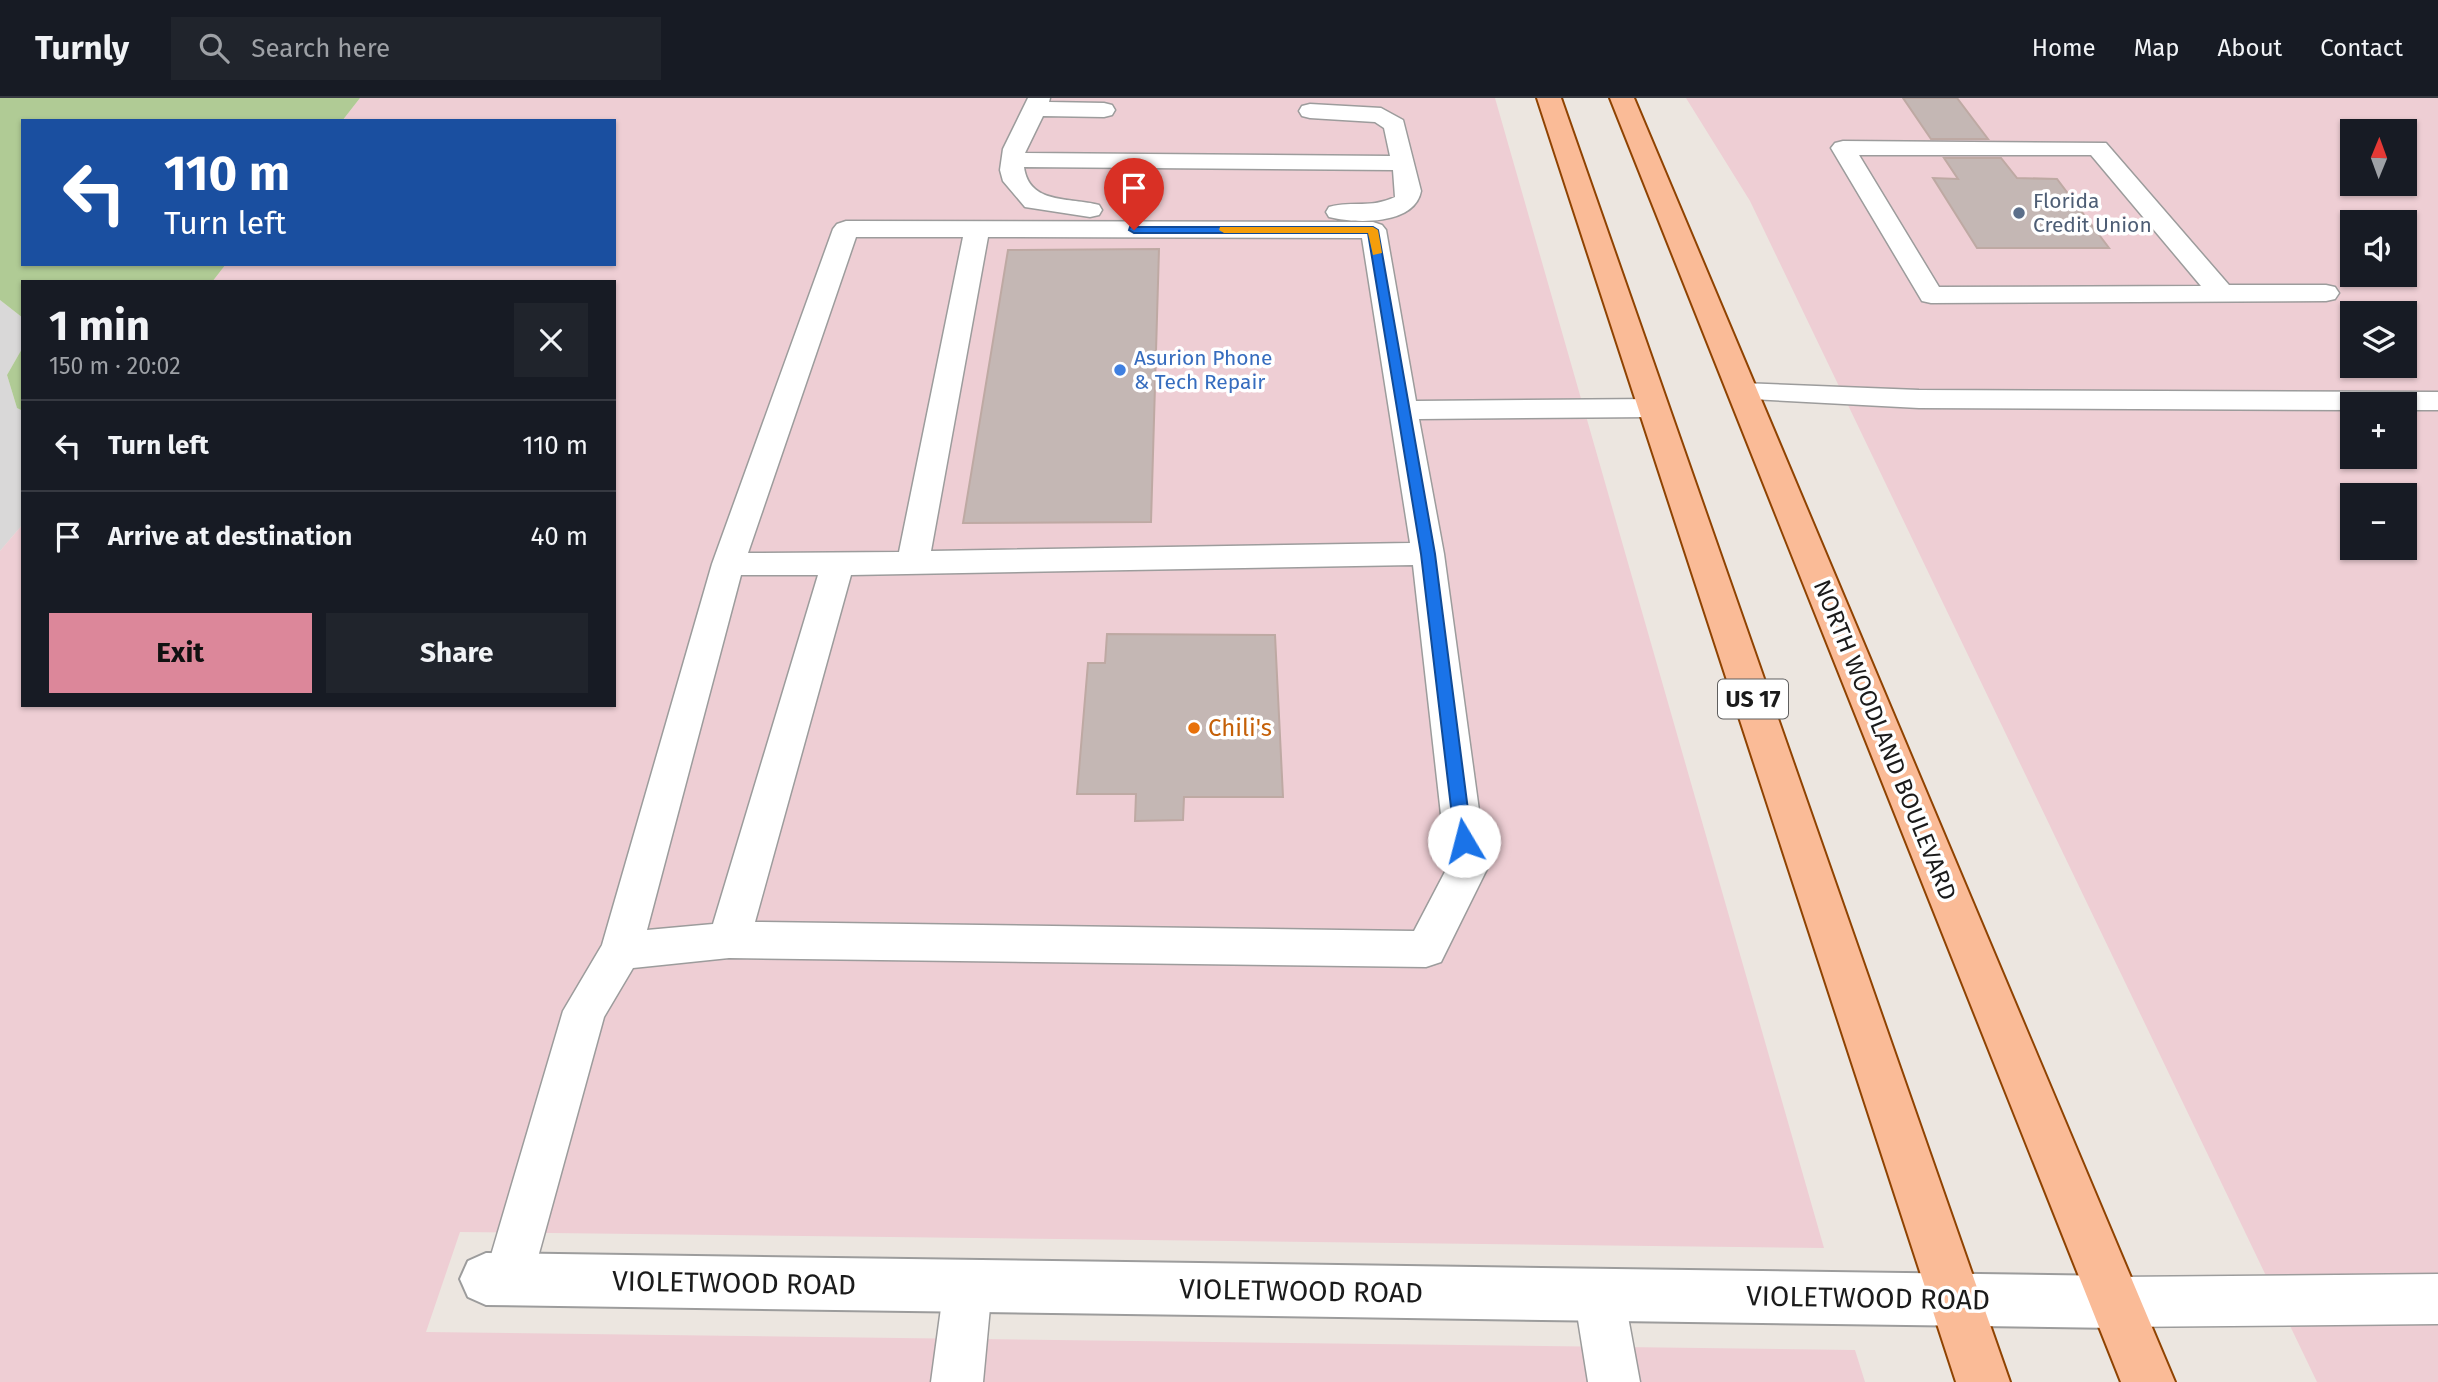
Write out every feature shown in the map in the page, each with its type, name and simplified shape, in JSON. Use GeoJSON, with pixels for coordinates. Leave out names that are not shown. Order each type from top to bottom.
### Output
{"type":"FeatureCollection","features":[{"type":"Feature","properties":{"kind":"main road","name":"US 17"},"geometry":{"type":"LineString","coordinates":[[1549,98],[1983,1382]]}},
{"type":"Feature","properties":{"kind":"main road","name":"NORTH WOODLAND BOULEVARD"},"geometry":{"type":"LineString","coordinates":[[1622,98],[2148,1382]]}},
{"type":"Feature","properties":{"kind":"street","name":"VIOLETWOOD ROAD"},"geometry":{"type":"LineString","coordinates":[[497,1279],[2116,1303]]}},
{"type":"Feature","properties":{"kind":"lane"},"geometry":{"type":"LineString","coordinates":[[1104,110],[1038,104],[1019,138],[1013,160],[1015,180],[1034,202],[1057,207],[1108,211],[1263,213]]}},
{"type":"Feature","properties":{"kind":"lane"},"geometry":{"type":"LineString","coordinates":[[1310,111],[1381,115],[1395,125],[1409,191],[1407,201],[1383,212],[1313,212]]}},
{"type":"Feature","properties":{"kind":"lane"},"geometry":{"type":"LineString","coordinates":[[2222,294],[2098,148],[1843,148],[1931,295],[2222,294],[2326,293]]}},
{"type":"Feature","properties":{"kind":"lane"},"geometry":{"type":"LineString","coordinates":[[1013,160],[1403,163]]}},
{"type":"Feature","properties":{"kind":"lane"},"geometry":{"type":"LineString","coordinates":[[497,1279],[584,1011],[621,951],[728,564],[846,229],[1373,230],[1428,554],[1467,869],[1426,949],[729,940],[621,951]]}},
{"type":"Feature","properties":{"kind":"lane"},"geometry":{"type":"LineString","coordinates":[[913,562],[976,230]]}},
{"type":"Feature","properties":{"kind":"lane"},"geometry":{"type":"LineString","coordinates":[[1742,392],[1919,399],[2434,405]]}},
{"type":"Feature","properties":{"kind":"lane"},"geometry":{"type":"LineString","coordinates":[[1403,410],[1654,408]]}},
{"type":"Feature","properties":{"kind":"lane"},"geometry":{"type":"LineString","coordinates":[[728,564],[1428,554]]}},
{"type":"Feature","properties":{"kind":"lane"},"geometry":{"type":"LineString","coordinates":[[729,940],[838,564]]}},
{"type":"Feature","properties":{"kind":"lane"},"geometry":{"type":"LineString","coordinates":[[957,1382],[968,1286]]}},
{"type":"Feature","properties":{"kind":"lane"},"geometry":{"type":"LineString","coordinates":[[1599,1295],[1614,1382]]}},
{"type":"Feature","properties":{"kind":"lane"},"geometry":{"type":"LineString","coordinates":[[2116,1303],[2438,1299]]}},
{"type":"Feature","properties":{"kind":"shaded area"},"geometry":{"type":"Polygon","coordinates":[[[360,98],[1495,98],[1824,1248],[460,1232],[426,1332],[1855,1350],[1865,1382],[0,1382],[0,551],[21,526],[21,707],[616,707],[616,280],[214,280],[224,266],[616,266],[616,119],[344,119],[360,98]]]}},
{"type":"Feature","properties":{"kind":"shaded area"},"geometry":{"type":"Polygon","coordinates":[[[1686,98],[2438,98],[2438,1382],[2317,1382],[1750,201],[1686,98]]]}},
{"type":"Feature","properties":{"kind":"shaded area"},"geometry":{"type":"Polygon","coordinates":[[[0,300],[21,316],[21,350],[7,375],[17,408],[21,410],[21,526],[0,551],[0,300]]]}},
{"type":"Feature","properties":{"kind":"green space"},"geometry":{"type":"Polygon","coordinates":[[[0,98],[360,98],[344,119],[21,119],[21,266],[224,266],[214,280],[21,280],[21,316],[0,300],[0,98]]]}},
{"type":"Feature","properties":{"kind":"green space"},"geometry":{"type":"Polygon","coordinates":[[[21,350],[21,410],[17,408],[7,375],[21,350]]]}},
{"type":"Feature","properties":{"kind":"building"},"geometry":{"type":"Polygon","coordinates":[[[1903,98],[1957,98],[1988,139],[1931,139],[1903,98]]]}},
{"type":"Feature","properties":{"kind":"building","name":"Florida Credit Union"},"geometry":{"type":"Polygon","coordinates":[[[1944,158],[2001,158],[2017,178],[2057,179],[2109,248],[1977,248],[1933,178],[1958,179],[1944,158]]]}},
{"type":"Feature","properties":{"kind":"building"},"geometry":{"type":"Polygon","coordinates":[[[1159,249],[1151,522],[963,523],[1008,250],[1159,249]]]}},
{"type":"Feature","properties":{"kind":"building","name":"Chili's"},"geometry":{"type":"Polygon","coordinates":[[[1107,634],[1275,635],[1283,797],[1184,797],[1183,820],[1135,821],[1136,794],[1077,794],[1088,663],[1105,663],[1107,634]]]}},
{"type":"Feature","properties":{"kind":"slow traffic"},"geometry":{"type":"LineString","coordinates":[[1224,230],[1373,230],[1377,253]]}},
{"type":"Feature","properties":{"kind":"place","name":"Florida Credit Union"},"geometry":{"type":"Point","coordinates":[2019,213]}},
{"type":"Feature","properties":{"kind":"place","name":"Asurion Phone & Tech Repair"},"geometry":{"type":"Point","coordinates":[1120,370]}},
{"type":"Feature","properties":{"kind":"place","name":"Chili's"},"geometry":{"type":"Point","coordinates":[1194,728]}},
{"type":"Feature","properties":{"kind":"route"},"geometry":{"type":"LineString","coordinates":[[1134,230],[1373,230],[1428,554],[1464,841]]}}]}
